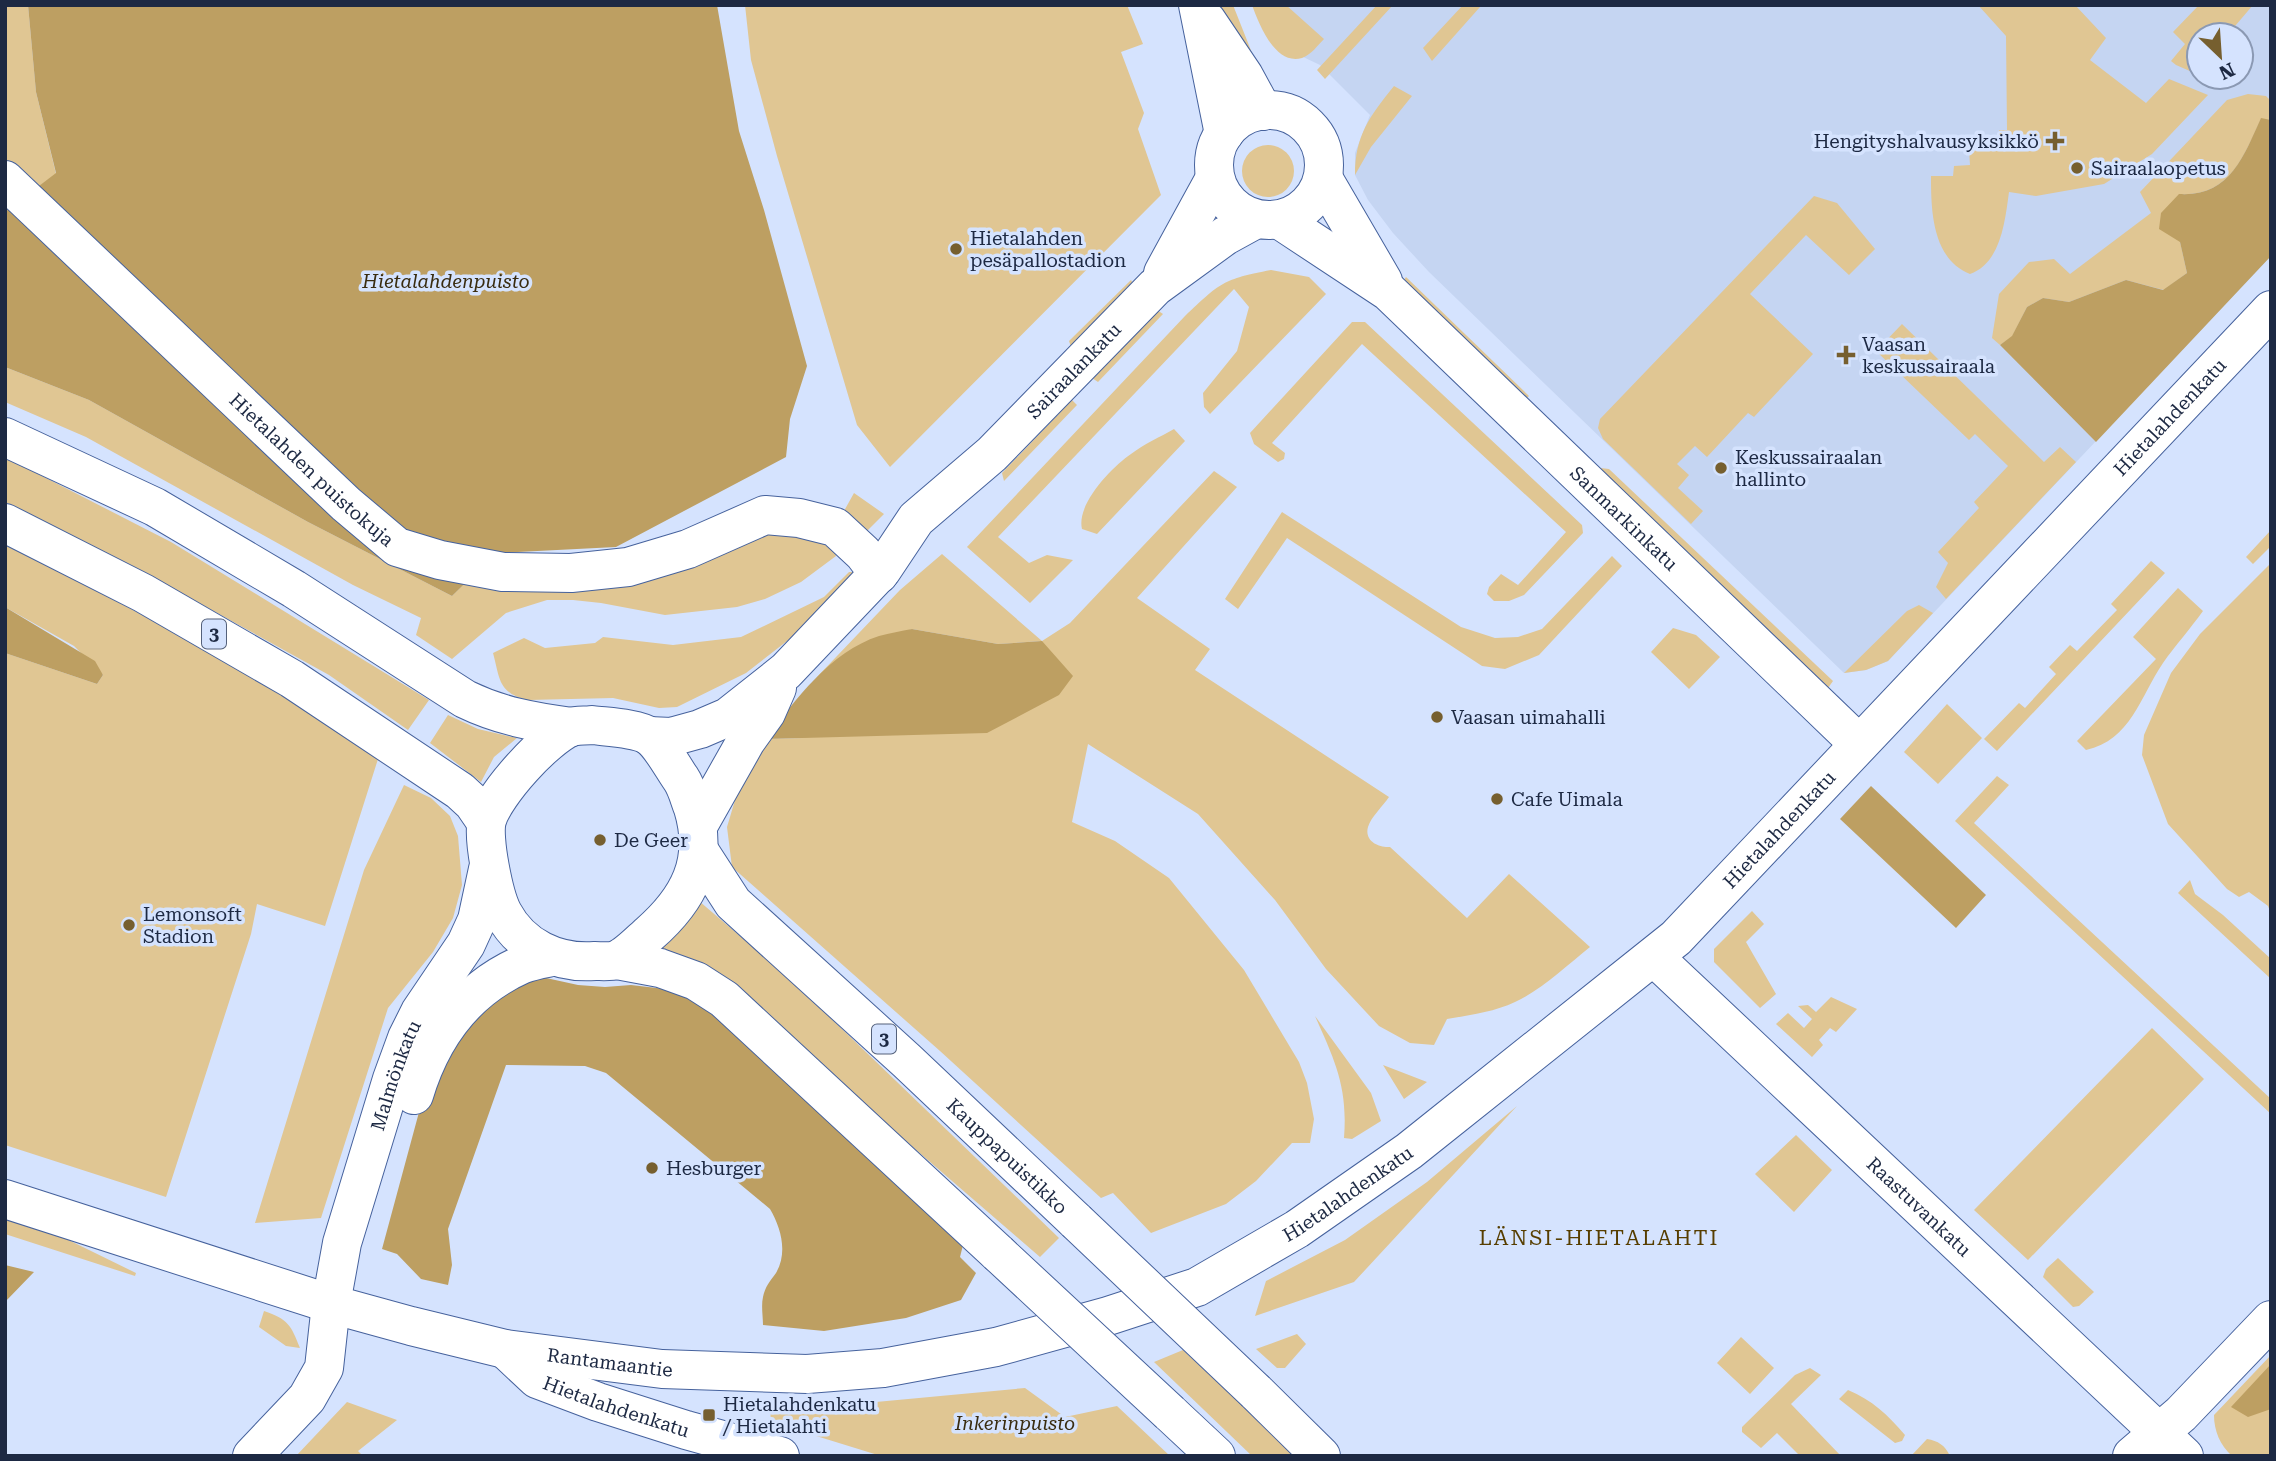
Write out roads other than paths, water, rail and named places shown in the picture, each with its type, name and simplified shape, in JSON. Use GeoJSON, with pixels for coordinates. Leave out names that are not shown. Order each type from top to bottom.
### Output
{"type":"FeatureCollection","features":[{"type":"Feature","properties":{"kind":"main road"},"geometry":{"type":"LineString","coordinates":[[1198,7],[1244,76],[1263,111]]}},
{"type":"Feature","properties":{"kind":"main road"},"geometry":{"type":"LineString","coordinates":[[1198,7],[1224,134]]}},
{"type":"Feature","properties":{"kind":"main road"},"geometry":{"type":"LineString","coordinates":[[1263,111],[1289,114],[1304,123],[1316,136],[1323,153],[1323,178],[1314,197],[1300,212],[1268,220],[1238,211],[1223,197],[1215,178],[1214,163],[1217,148],[1234,122],[1248,114],[1263,111]]}},
{"type":"Feature","properties":{"kind":"main road","name":"Sairaalankatu"},"geometry":{"type":"LineString","coordinates":[[1155,287],[1215,178]]}},
{"type":"Feature","properties":{"kind":"main road","name":"Sanmarkinkatu"},"geometry":{"type":"LineString","coordinates":[[1323,178],[1389,292]]}},
{"type":"Feature","properties":{"kind":"main road","name":"Hietalahden puistokuja"},"geometry":{"type":"LineString","coordinates":[[5,180],[336,494],[397,547],[440,560],[503,572],[571,573],[628,567],[688,549],[765,515],[799,518],[835,527],[880,572]]}},
{"type":"Feature","properties":{"kind":"main road","name":"Sanmarkinkatu"},"geometry":{"type":"LineString","coordinates":[[1268,220],[1389,292],[1859,744]]}},
{"type":"Feature","properties":{"kind":"main road","name":"Sairaalankatu"},"geometry":{"type":"LineString","coordinates":[[649,736],[671,737],[728,717],[786,671],[880,572],[916,519],[992,454],[1155,287],[1225,236],[1268,220]]}},
{"type":"Feature","properties":{"kind":"main road","name":"Hietalahdenkatu"},"geometry":{"type":"LineString","coordinates":[[1223,1273],[1297,1229],[1409,1151],[1654,957],[1693,921],[2271,310]]}},
{"type":"Feature","properties":{"kind":"main road"},"geometry":{"type":"LineString","coordinates":[[5,438],[155,506],[294,589],[465,699],[520,720],[572,727],[612,727],[649,736]]}},
{"type":"Feature","properties":{"kind":"main road","name":"3"},"geometry":{"type":"LineString","coordinates":[[5,523],[154,600],[292,679],[460,791],[486,821]]}},
{"type":"Feature","properties":{"kind":"main road","name":"Sairaalankatu"},"geometry":{"type":"LineString","coordinates":[[699,839],[722,782],[766,713],[786,671]]}},
{"type":"Feature","properties":{"kind":"main road"},"geometry":{"type":"LineString","coordinates":[[572,727],[533,754],[495,803],[486,821],[489,861],[501,909],[512,928],[528,943],[552,957],[587,962],[617,960],[660,968],[696,981],[724,999],[1216,1456]]}},
{"type":"Feature","properties":{"kind":"main road","name":"3"},"geometry":{"type":"LineString","coordinates":[[649,736],[686,787],[699,839]]}},
{"type":"Feature","properties":{"kind":"main road"},"geometry":{"type":"LineString","coordinates":[[617,960],[670,915],[688,886],[699,839]]}},
{"type":"Feature","properties":{"kind":"main road","name":"Kauppapuistikko"},"geometry":{"type":"LineString","coordinates":[[699,839],[733,903],[907,1061],[1321,1456]]}},
{"type":"Feature","properties":{"kind":"main road","name":"Malmönkatu"},"geometry":{"type":"LineString","coordinates":[[252,1456],[307,1398],[324,1368],[331,1304],[342,1244],[392,1079],[420,1012],[466,944],[477,920],[489,861]]}},
{"type":"Feature","properties":{"kind":"main road","name":"Malmönkatu"},"geometry":{"type":"LineString","coordinates":[[331,1304],[365,1250],[416,1087],[430,1051],[443,1029],[463,1006],[488,985],[522,964],[552,957]]}},
{"type":"Feature","properties":{"kind":"main road","name":"Raastuvankatu"},"geometry":{"type":"LineString","coordinates":[[1654,957],[2158,1448]]}},
{"type":"Feature","properties":{"kind":"main road","name":"Rantamaantie"},"geometry":{"type":"LineString","coordinates":[[5,1199],[331,1304],[505,1349],[675,1370],[807,1374],[883,1367],[996,1348],[1197,1287],[1223,1273]]}},
{"type":"Feature","properties":{"kind":"main road"},"geometry":{"type":"LineString","coordinates":[[2158,1448],[2182,1414],[2271,1320]]}},
{"type":"Feature","properties":{"kind":"main road","name":"Hietalahdenkatu"},"geometry":{"type":"LineString","coordinates":[[505,1349],[537,1379],[598,1402],[780,1456]]}},
{"type":"Feature","properties":{"kind":"place","name":"Hengityshalvausyksikkö"},"geometry":{"type":"Point","coordinates":[2055,141]}},
{"type":"Feature","properties":{"kind":"place","name":"Sairaalaopetus"},"geometry":{"type":"Point","coordinates":[2077,168]}},
{"type":"Feature","properties":{"kind":"place","name":"Hietalahden pesäpallostadion"},"geometry":{"type":"Point","coordinates":[956,249]}},
{"type":"Feature","properties":{"kind":"place","name":"Vaasan keskussairaala"},"geometry":{"type":"Point","coordinates":[1846,355]}},
{"type":"Feature","properties":{"kind":"place","name":"Keskussairaalan hallinto"},"geometry":{"type":"Point","coordinates":[1721,468]}},
{"type":"Feature","properties":{"kind":"place","name":"Vaasan uimahalli"},"geometry":{"type":"Point","coordinates":[1437,717]}},
{"type":"Feature","properties":{"kind":"place","name":"Cafe Uimala"},"geometry":{"type":"Point","coordinates":[1497,799]}},
{"type":"Feature","properties":{"kind":"place","name":"De Geer"},"geometry":{"type":"Point","coordinates":[600,840]}},
{"type":"Feature","properties":{"kind":"place","name":"Lemonsoft Stadion"},"geometry":{"type":"Point","coordinates":[129,925]}},
{"type":"Feature","properties":{"kind":"place","name":"Hesburger"},"geometry":{"type":"Point","coordinates":[652,1168]}},
{"type":"Feature","properties":{"kind":"place","name":"Hietalahdenkatu / Hietalahti"},"geometry":{"type":"Point","coordinates":[709,1415]}},
{"type":"Feature","properties":{"kind":"district","name":"LÄNSI-HIETALAHTI"},"geometry":{"type":"Point","coordinates":[1599,1238]}},
{"type":"Feature","properties":{"kind":"park label","name":"Hietalahdenpuisto"},"geometry":{"type":"Point","coordinates":[446,281]}},
{"type":"Feature","properties":{"kind":"park label","name":"Inkerinpuisto"},"geometry":{"type":"Point","coordinates":[1015,1423]}}]}
